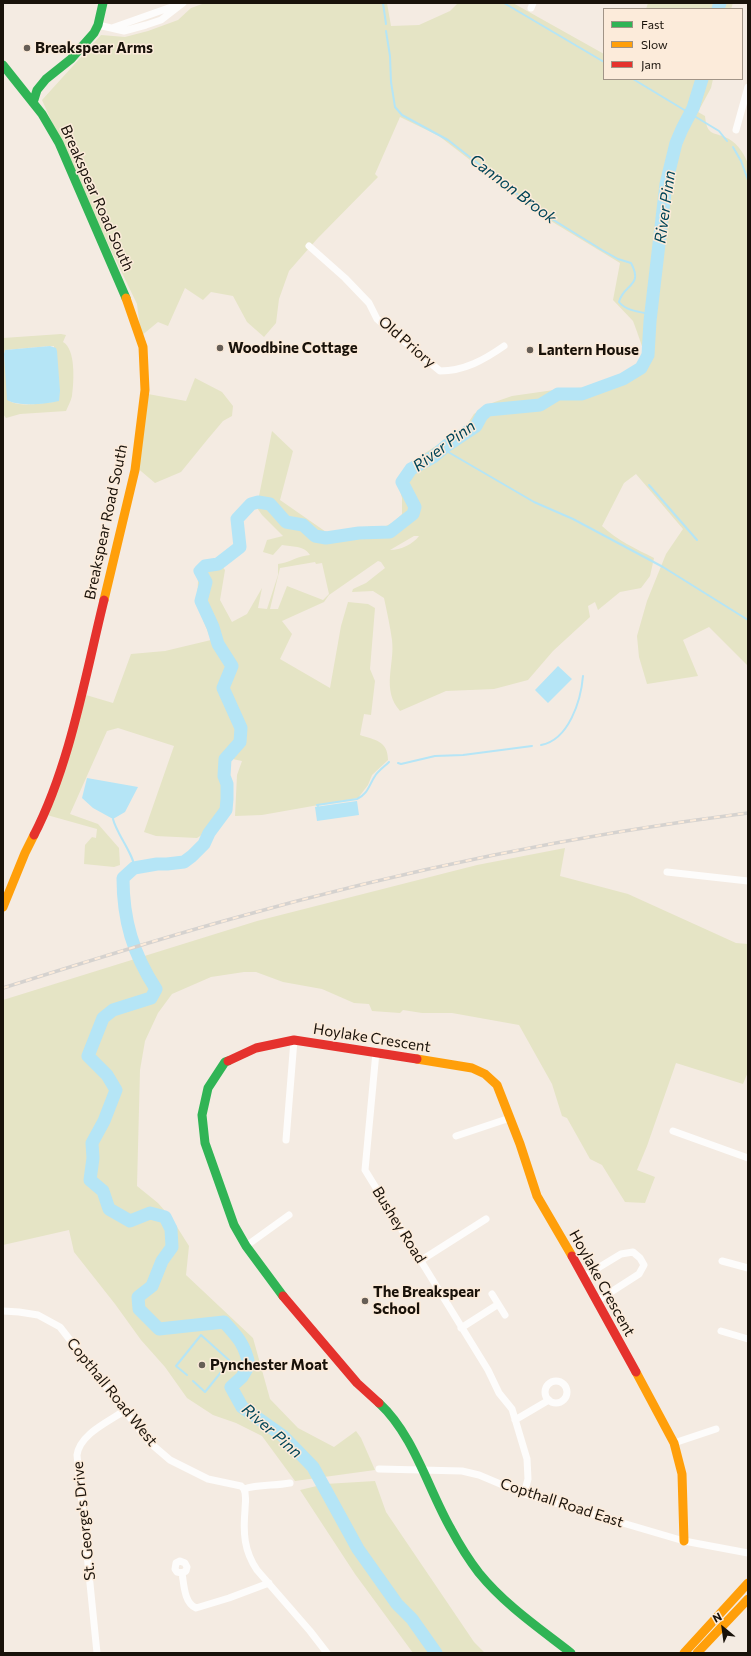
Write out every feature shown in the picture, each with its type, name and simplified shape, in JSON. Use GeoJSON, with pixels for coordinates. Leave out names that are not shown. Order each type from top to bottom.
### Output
{"type":"FeatureCollection","features":[{"type":"Feature","properties":{"kind":"street"},"geometry":{"type":"LineString","coordinates":[[33,103],[37,90],[88,41],[98,25],[103,3]]}},
{"type":"Feature","properties":{"kind":"street"},"geometry":{"type":"LineString","coordinates":[[98,25],[124,30],[149,24],[161,20],[183,3]]}},
{"type":"Feature","properties":{"kind":"street","name":"Breakspear Road South"},"geometry":{"type":"LineString","coordinates":[[3,65],[42,114],[59,142],[130,308],[143,347],[145,390],[135,470],[74,723],[56,784],[44,816],[25,853],[3,907]]}},
{"type":"Feature","properties":{"kind":"street"},"geometry":{"type":"LineString","coordinates":[[736,130],[745,110],[748,87]]}},
{"type":"Feature","properties":{"kind":"street","name":"Old Priory"},"geometry":{"type":"LineString","coordinates":[[310,246],[345,278],[369,303],[378,319],[440,371],[469,366],[490,356],[504,346]]}},
{"type":"Feature","properties":{"kind":"street"},"geometry":{"type":"LineString","coordinates":[[667,872],[748,881]]}},
{"type":"Feature","properties":{"kind":"street"},"geometry":{"type":"LineString","coordinates":[[286,1140],[294,1040]]}},
{"type":"Feature","properties":{"kind":"street","name":"Hoylake Crescent"},"geometry":{"type":"LineString","coordinates":[[571,1653],[514,1609],[479,1573],[451,1529],[422,1469],[392,1414],[357,1383],[291,1307],[246,1246],[234,1224],[215,1176],[205,1143],[202,1115],[208,1088],[225,1062],[256,1048],[294,1040],[472,1068],[485,1074],[497,1085],[537,1196],[597,1301],[674,1443],[682,1474],[684,1541]]}},
{"type":"Feature","properties":{"kind":"street","name":"Bushey Road"},"geometry":{"type":"LineString","coordinates":[[376,1052],[365,1170],[488,1370],[499,1393],[512,1409],[527,1459],[528,1479],[524,1494]]}},
{"type":"Feature","properties":{"kind":"street"},"geometry":{"type":"LineString","coordinates":[[456,1136],[510,1118]]}},
{"type":"Feature","properties":{"kind":"street"},"geometry":{"type":"LineString","coordinates":[[674,1131],[748,1158]]}},
{"type":"Feature","properties":{"kind":"street"},"geometry":{"type":"LineString","coordinates":[[246,1246],[289,1215]]}},
{"type":"Feature","properties":{"kind":"street"},"geometry":{"type":"LineString","coordinates":[[420,1261],[486,1219]]}},
{"type":"Feature","properties":{"kind":"street"},"geometry":{"type":"LineString","coordinates":[[583,1276],[621,1254],[633,1252],[640,1258],[644,1265],[639,1274],[597,1301]]}},
{"type":"Feature","properties":{"kind":"street"},"geometry":{"type":"LineString","coordinates":[[722,1261],[748,1268]]}},
{"type":"Feature","properties":{"kind":"street"},"geometry":{"type":"LineString","coordinates":[[492,1294],[497,1305],[505,1315]]}},
{"type":"Feature","properties":{"kind":"street"},"geometry":{"type":"LineString","coordinates":[[461,1328],[497,1305]]}},
{"type":"Feature","properties":{"kind":"street","name":"Copthall Road West"},"geometry":{"type":"LineString","coordinates":[[3,1311],[38,1315],[60,1328],[149,1442],[170,1460],[208,1480],[241,1486],[244,1489],[253,1486],[273,1486],[290,1483]]}},
{"type":"Feature","properties":{"kind":"street"},"geometry":{"type":"LineString","coordinates":[[721,1331],[748,1338]]}},
{"type":"Feature","properties":{"kind":"street"},"geometry":{"type":"LineString","coordinates":[[515,1420],[549,1400]]}},
{"type":"Feature","properties":{"kind":"street","name":"St. George's Drive"},"geometry":{"type":"LineString","coordinates":[[97,1653],[77,1455],[79,1447],[84,1439],[124,1411]]}},
{"type":"Feature","properties":{"kind":"street"},"geometry":{"type":"LineString","coordinates":[[674,1443],[716,1429]]}},
{"type":"Feature","properties":{"kind":"street","name":"Copthall Road East"},"geometry":{"type":"LineString","coordinates":[[379,1469],[462,1471],[479,1475],[524,1494],[684,1541],[747,1553]]}},
{"type":"Feature","properties":{"kind":"street"},"geometry":{"type":"LineString","coordinates":[[244,1489],[246,1496],[243,1534],[246,1547],[254,1565],[327,1653]]}},
{"type":"Feature","properties":{"kind":"street"},"geometry":{"type":"LineString","coordinates":[[182,1573],[188,1602],[196,1608],[229,1598],[269,1583]]}},
{"type":"Feature","properties":{"kind":"street"},"geometry":{"type":"LineString","coordinates":[[684,1653],[748,1583]]}},
{"type":"Feature","properties":{"kind":"street"},"geometry":{"type":"LineString","coordinates":[[697,1653],[748,1599]]}},
{"type":"Feature","properties":{"kind":"green space"},"geometry":{"type":"Polygon","coordinates":[[[205,3],[387,3],[391,26],[419,25],[450,11],[458,3],[513,3],[603,53],[603,80],[713,80],[711,88],[698,112],[705,116],[708,128],[712,133],[729,139],[738,147],[743,153],[748,164],[748,666],[709,627],[683,640],[698,676],[647,684],[639,657],[637,636],[647,601],[666,554],[683,529],[636,474],[624,483],[602,526],[620,540],[654,558],[650,576],[641,588],[620,592],[598,610],[595,602],[588,606],[590,617],[553,651],[528,680],[494,689],[446,691],[400,711],[394,703],[391,694],[390,677],[392,640],[384,598],[373,591],[352,592],[353,589],[366,583],[385,568],[381,562],[378,561],[329,595],[324,602],[282,621],[292,634],[280,659],[330,688],[341,626],[348,602],[368,604],[375,608],[370,669],[375,681],[371,715],[364,714],[360,735],[380,742],[386,749],[388,760],[372,775],[368,785],[358,798],[262,815],[235,816],[237,775],[242,761],[223,757],[221,765],[225,785],[224,809],[208,831],[197,838],[156,836],[144,832],[174,746],[118,728],[107,731],[70,814],[98,824],[119,848],[120,865],[114,867],[84,864],[85,845],[92,837],[96,838],[97,829],[47,815],[70,751],[86,695],[113,703],[131,654],[165,651],[211,640],[197,604],[198,581],[196,569],[203,563],[217,560],[225,570],[220,600],[232,622],[247,614],[262,588],[258,608],[267,609],[278,575],[278,564],[310,555],[301,548],[282,545],[273,555],[263,552],[267,540],[283,536],[262,515],[251,499],[259,496],[272,431],[293,451],[280,500],[329,534],[372,526],[384,527],[394,522],[402,514],[402,498],[397,480],[407,465],[466,426],[474,414],[486,405],[512,396],[561,389],[591,387],[617,375],[628,372],[638,366],[643,349],[633,321],[613,300],[620,263],[541,215],[439,136],[400,117],[375,174],[378,177],[317,239],[289,271],[279,299],[276,323],[264,337],[247,322],[233,296],[211,292],[203,300],[185,288],[168,326],[158,322],[141,336],[137,304],[82,190],[42,100],[101,35],[125,37],[148,31],[178,20],[191,8],[205,3]],[[414,536],[390,550],[406,546],[419,536],[414,536]],[[315,562],[280,568],[270,609],[278,609],[287,586],[323,600],[329,594],[322,563],[316,564],[315,562]]]}},
{"type":"Feature","properties":{"kind":"green space"},"geometry":{"type":"Polygon","coordinates":[[[648,3],[733,3],[731,8],[646,8],[648,3]]]}},
{"type":"Feature","properties":{"kind":"green space"},"geometry":{"type":"Polygon","coordinates":[[[61,334],[66,335],[63,342],[70,351],[72,358],[73,383],[72,396],[66,411],[20,414],[6,418],[3,414],[3,338],[61,334]],[[54,346],[5,350],[4,354],[8,400],[18,404],[54,402],[54,346]]]}},
{"type":"Feature","properties":{"kind":"green space"},"geometry":{"type":"Polygon","coordinates":[[[195,378],[222,392],[233,406],[232,416],[223,421],[181,472],[155,483],[135,466],[148,394],[186,401],[195,378]]]}},
{"type":"Feature","properties":{"kind":"green space"},"geometry":{"type":"Polygon","coordinates":[[[565,848],[560,876],[628,894],[736,943],[748,944],[748,1072],[743,1084],[676,1063],[637,1170],[655,1177],[645,1203],[625,1202],[602,1165],[590,1159],[567,1118],[562,1116],[552,1084],[519,1025],[452,1013],[422,1013],[403,1010],[400,1013],[372,1011],[369,1004],[354,1003],[322,989],[283,982],[256,972],[244,972],[211,977],[172,994],[158,1013],[145,1041],[140,1070],[137,1186],[158,1203],[172,1219],[189,1246],[186,1275],[253,1338],[270,1399],[298,1428],[334,1447],[356,1431],[361,1438],[375,1470],[295,1481],[262,1436],[236,1423],[213,1415],[187,1398],[165,1367],[141,1340],[74,1252],[69,1230],[3,1245],[3,1000],[257,921],[477,865],[565,848]]]}},
{"type":"Feature","properties":{"kind":"green space"},"geometry":{"type":"Polygon","coordinates":[[[375,1481],[386,1512],[474,1642],[485,1653],[413,1653],[355,1574],[300,1490],[325,1484],[375,1481]]]}},
{"type":"Feature","properties":{"kind":"water"},"geometry":{"type":"Polygon","coordinates":[[[50,346],[56,348],[57,351],[60,391],[59,401],[40,404],[18,404],[7,400],[5,350],[50,346]]]}},
{"type":"Feature","properties":{"kind":"water"},"geometry":{"type":"Polygon","coordinates":[[[558,666],[572,679],[548,703],[535,690],[558,666]]]}},
{"type":"Feature","properties":{"kind":"water"},"geometry":{"type":"Polygon","coordinates":[[[87,778],[138,787],[125,812],[113,819],[93,808],[82,798],[87,778]]]}},
{"type":"Feature","properties":{"kind":"water"},"geometry":{"type":"Polygon","coordinates":[[[357,801],[359,815],[317,821],[315,807],[357,801]]]}},
{"type":"Feature","properties":{"kind":"waterway","name":"Cannon Brook"},"geometry":{"type":"LineString","coordinates":[[383,3],[386,24]]}},
{"type":"Feature","properties":{"kind":"waterway"},"geometry":{"type":"LineString","coordinates":[[504,3],[603,61]]}},
{"type":"Feature","properties":{"kind":"waterway","name":"River Pinn"},"geometry":{"type":"LineString","coordinates":[[718,8],[720,3]]}},
{"type":"Feature","properties":{"kind":"waterway","name":"Cannon Brook"},"geometry":{"type":"LineString","coordinates":[[386,31],[395,107],[402,115],[448,140],[539,211],[602,250],[618,259],[631,263],[634,271],[634,281],[621,296],[619,302],[629,309],[651,314]]}},
{"type":"Feature","properties":{"kind":"waterway"},"geometry":{"type":"LineString","coordinates":[[635,80],[719,131],[727,141]]}},
{"type":"Feature","properties":{"kind":"waterway","name":"River Pinn"},"geometry":{"type":"LineString","coordinates":[[436,1653],[412,1619],[397,1604],[358,1549],[313,1467],[283,1436],[242,1407],[231,1387],[242,1377],[249,1365],[243,1347],[233,1332],[224,1322],[159,1329],[139,1309],[138,1297],[152,1286],[162,1261],[172,1247],[171,1229],[165,1217],[150,1213],[130,1221],[109,1209],[103,1191],[90,1180],[93,1158],[92,1143],[104,1121],[116,1090],[107,1075],[88,1056],[103,1018],[113,1010],[151,998],[156,989],[135,950],[127,922],[123,893],[123,878],[134,868],[157,864],[184,862],[204,844],[209,833],[226,810],[227,784],[224,776],[225,759],[240,742],[241,728],[223,688],[232,666],[218,644],[213,627],[201,601],[206,582],[200,571],[205,566],[218,564],[240,547],[237,519],[251,504],[258,502],[270,504],[286,522],[303,525],[315,536],[326,538],[359,533],[390,532],[413,514],[415,507],[402,482],[411,469],[433,457],[446,446],[476,426],[482,415],[488,410],[540,405],[558,394],[582,394],[623,379],[641,368],[648,355],[650,321],[666,184],[676,143],[693,108],[702,80]]}},
{"type":"Feature","properties":{"kind":"waterway"},"geometry":{"type":"LineString","coordinates":[[733,147],[741,161],[748,180]]}},
{"type":"Feature","properties":{"kind":"waterway"},"geometry":{"type":"LineString","coordinates":[[443,449],[534,502],[573,519],[663,567],[748,620]]}},
{"type":"Feature","properties":{"kind":"waterway"},"geometry":{"type":"LineString","coordinates":[[649,485],[697,540]]}},
{"type":"Feature","properties":{"kind":"waterway"},"geometry":{"type":"LineString","coordinates":[[541,745],[551,742],[559,735],[572,718],[580,696],[583,676]]}},
{"type":"Feature","properties":{"kind":"waterway"},"geometry":{"type":"LineString","coordinates":[[398,763],[401,764],[435,756],[463,755],[532,746]]}},
{"type":"Feature","properties":{"kind":"waterway"},"geometry":{"type":"LineString","coordinates":[[318,806],[317,805],[357,799],[361,797],[366,792],[376,774],[389,762]]}},
{"type":"Feature","properties":{"kind":"waterway"},"geometry":{"type":"LineString","coordinates":[[113,819],[132,858],[134,868]]}},
{"type":"Feature","properties":{"kind":"waterway"},"geometry":{"type":"LineString","coordinates":[[187,1375],[176,1366],[201,1335],[230,1361],[205,1392],[193,1381]]}},
{"type":"Feature","properties":{"kind":"railway"},"geometry":{"type":"LineString","coordinates":[[3,988],[202,927],[359,885],[488,856],[618,832],[748,813]]}},
{"type":"Feature","properties":{"kind":"traffic: fast"},"geometry":{"type":"LineString","coordinates":[[33,103],[37,90],[46,79],[71,59],[94,33],[98,25],[103,3]]}},
{"type":"Feature","properties":{"kind":"traffic: fast"},"geometry":{"type":"LineString","coordinates":[[3,65],[42,114],[59,143],[126,298]]}},
{"type":"Feature","properties":{"kind":"traffic: fast"},"geometry":{"type":"LineString","coordinates":[[228,1061],[225,1062],[208,1088],[202,1115],[205,1143],[234,1225],[246,1246],[283,1296]]}},
{"type":"Feature","properties":{"kind":"traffic: fast"},"geometry":{"type":"LineString","coordinates":[[379,1403],[391,1416],[411,1446],[451,1529],[464,1552],[479,1573],[511,1606],[571,1653]]}},
{"type":"Feature","properties":{"kind":"traffic: slow"},"geometry":{"type":"LineString","coordinates":[[104,600],[135,470],[145,390],[143,347],[126,298]]}},
{"type":"Feature","properties":{"kind":"traffic: slow"},"geometry":{"type":"LineString","coordinates":[[3,907],[34,835]]}},
{"type":"Feature","properties":{"kind":"traffic: slow"},"geometry":{"type":"LineString","coordinates":[[417,1059],[472,1068],[485,1074],[497,1085],[520,1144],[537,1196],[572,1256]]}},
{"type":"Feature","properties":{"kind":"traffic: slow"},"geometry":{"type":"LineString","coordinates":[[636,1372],[674,1443],[682,1474],[684,1541]]}},
{"type":"Feature","properties":{"kind":"traffic: slow"},"geometry":{"type":"LineString","coordinates":[[684,1653],[748,1583]]}},
{"type":"Feature","properties":{"kind":"traffic: slow"},"geometry":{"type":"LineString","coordinates":[[697,1653],[748,1599]]}},
{"type":"Feature","properties":{"kind":"traffic: jam"},"geometry":{"type":"LineString","coordinates":[[34,835],[47,808],[67,750],[104,600]]}},
{"type":"Feature","properties":{"kind":"traffic: jam"},"geometry":{"type":"LineString","coordinates":[[228,1061],[256,1048],[294,1040],[417,1059]]}},
{"type":"Feature","properties":{"kind":"traffic: jam"},"geometry":{"type":"LineString","coordinates":[[572,1256],[636,1372]]}},
{"type":"Feature","properties":{"kind":"traffic: jam"},"geometry":{"type":"LineString","coordinates":[[283,1296],[357,1383],[379,1403]]}},
{"type":"Feature","properties":{"kind":"place","name":"Breakspear Arms"},"geometry":{"type":"Point","coordinates":[27,48]}},
{"type":"Feature","properties":{"kind":"place","name":"Woodbine Cottage"},"geometry":{"type":"Point","coordinates":[220,348]}},
{"type":"Feature","properties":{"kind":"place","name":"Lantern House"},"geometry":{"type":"Point","coordinates":[530,350]}},
{"type":"Feature","properties":{"kind":"place","name":"The Breakspear School"},"geometry":{"type":"Point","coordinates":[365,1301]}},
{"type":"Feature","properties":{"kind":"place","name":"Pynchester Moat"},"geometry":{"type":"Point","coordinates":[202,1365]}}]}
